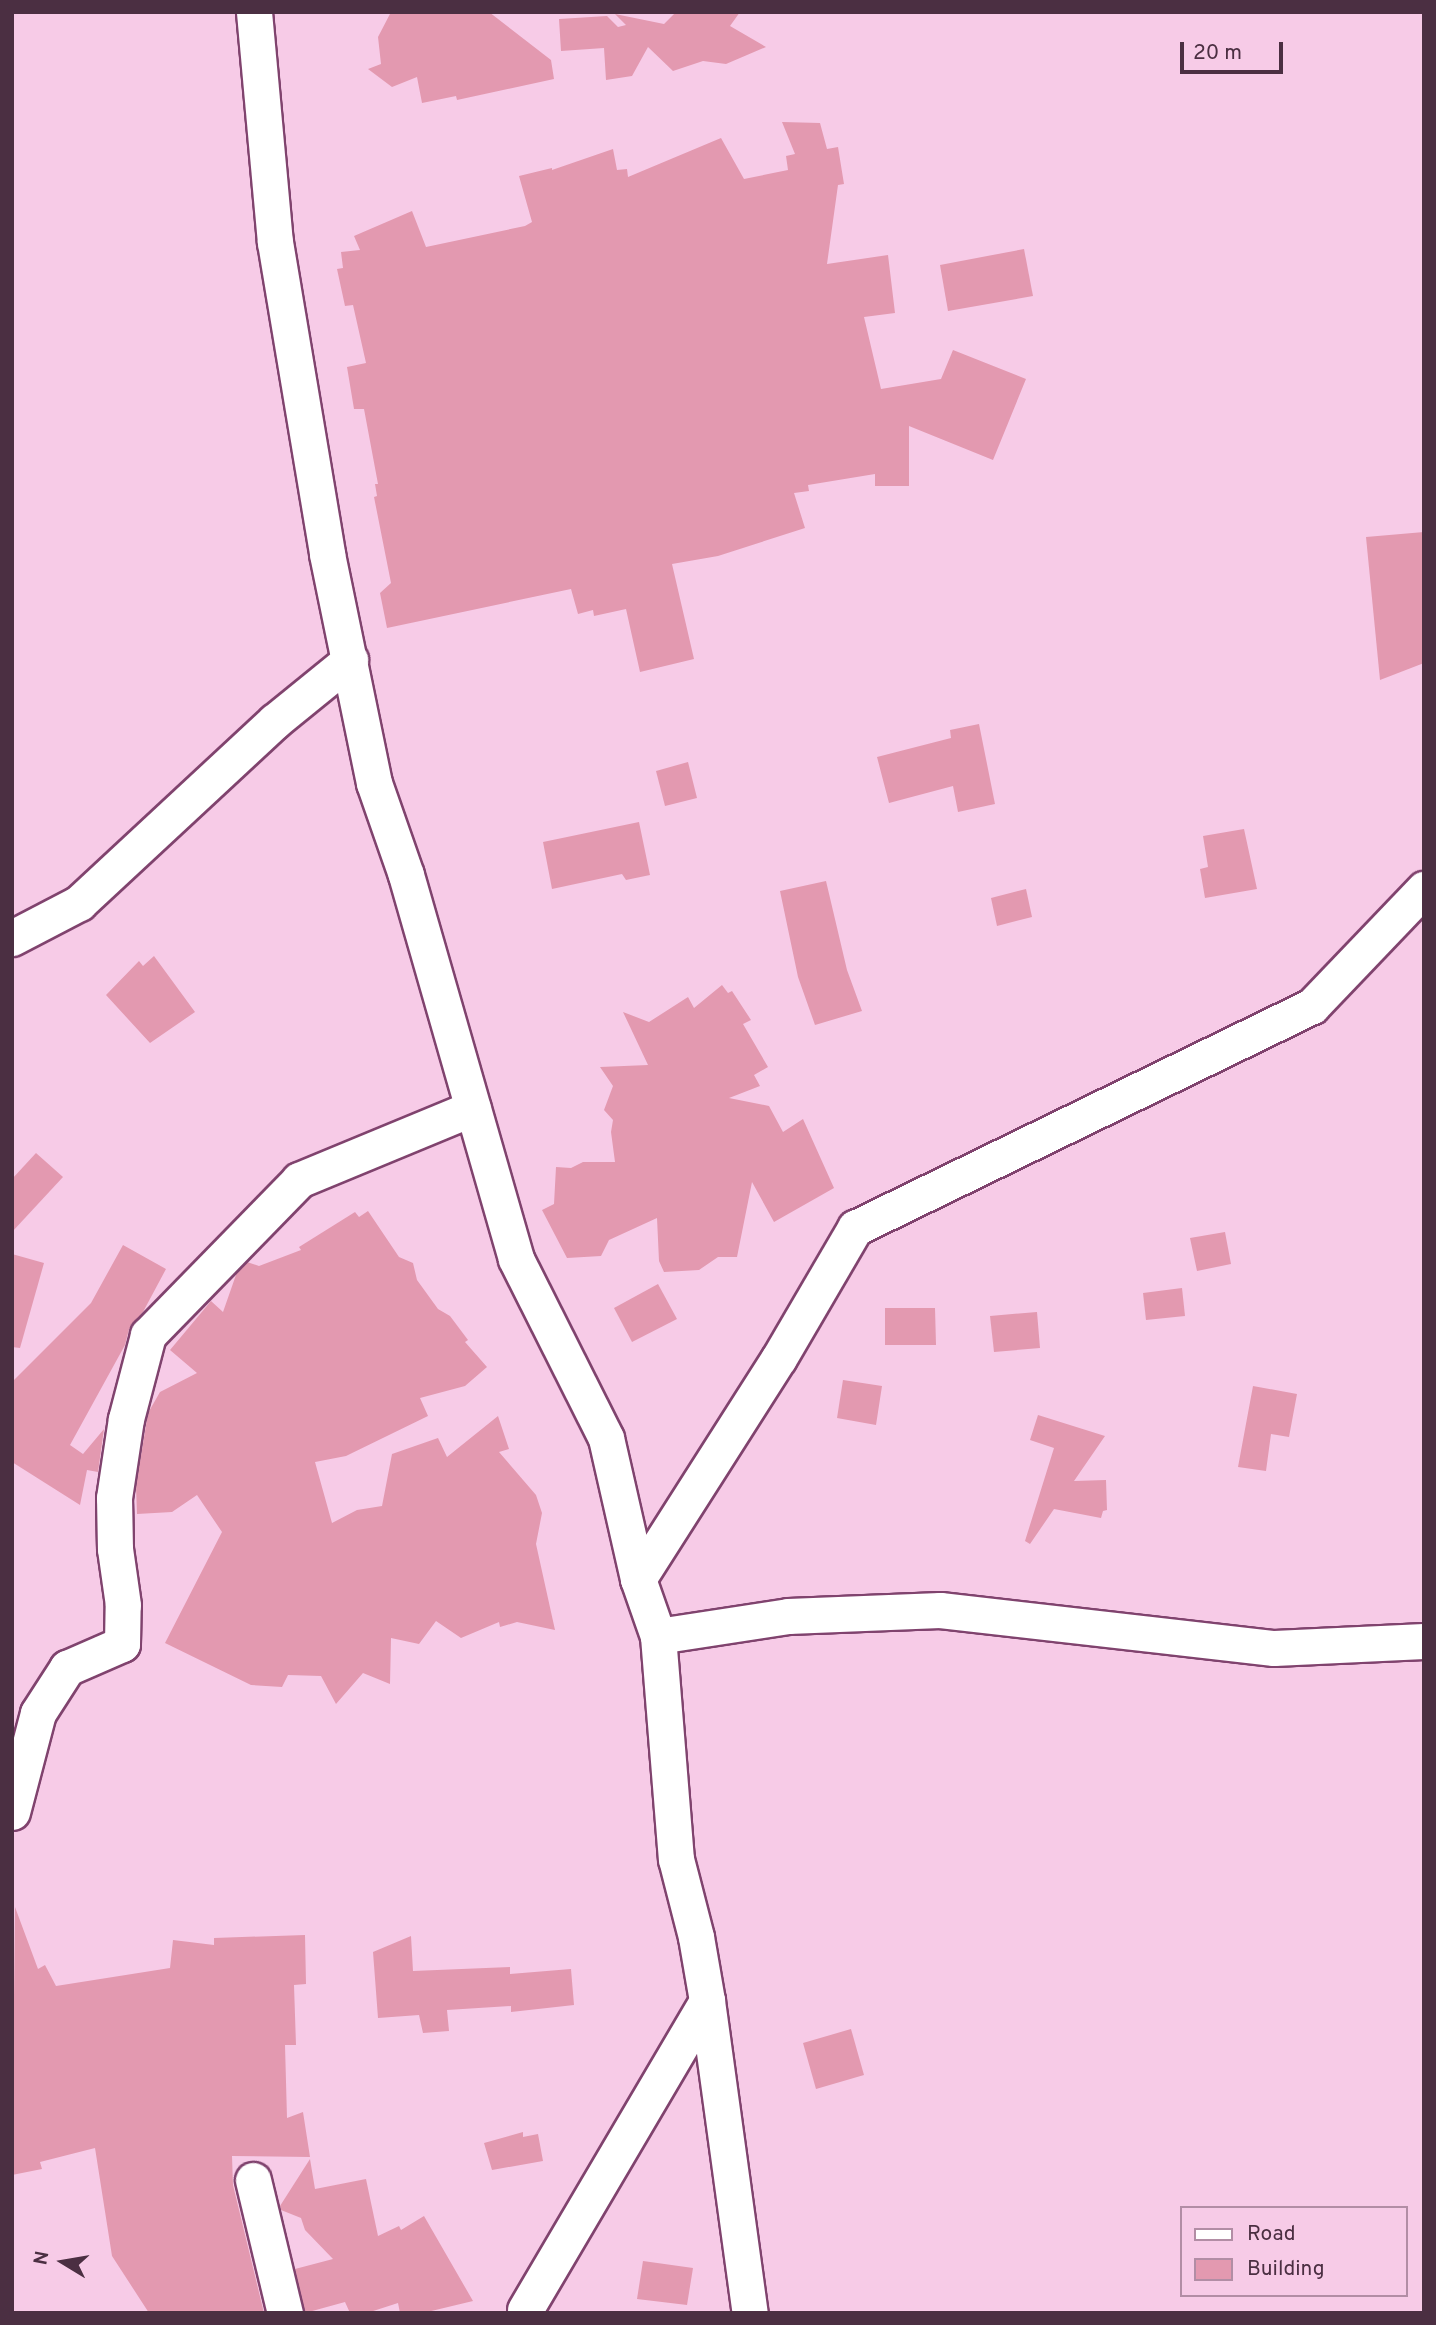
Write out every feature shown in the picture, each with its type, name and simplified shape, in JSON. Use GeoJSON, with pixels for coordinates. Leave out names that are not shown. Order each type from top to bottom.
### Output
{"type":"FeatureCollection","features":[{"type":"Feature","properties":{"kind":"street"},"geometry":{"type":"LineString","coordinates":[[254,12],[275,242],[327,554],[374,783],[406,875],[516,1259],[606,1438],[638,1579],[658,1636],[676,1858],[696,1937],[707,2001],[750,2313]]}},
{"type":"Feature","properties":{"kind":"street"},"geometry":{"type":"LineString","coordinates":[[12,938],[79,903],[275,721],[349,660]]}},
{"type":"Feature","properties":{"kind":"street"},"geometry":{"type":"LineString","coordinates":[[638,1579],[779,1358],[855,1228],[1312,1006],[1415,902],[1424,889]]}},
{"type":"Feature","properties":{"kind":"street"},"geometry":{"type":"LineString","coordinates":[[12,1812],[38,1713],[67,1668],[122,1644],[123,1605],[115,1549],[114,1498],[126,1419],[148,1335],[299,1180],[473,1108]]}},
{"type":"Feature","properties":{"kind":"street"},"geometry":{"type":"LineString","coordinates":[[658,1636],[788,1616],[940,1610],[1274,1648],[1424,1641]]}},
{"type":"Feature","properties":{"kind":"street"},"geometry":{"type":"LineString","coordinates":[[530,2312],[707,2001]]}},
{"type":"Feature","properties":{"kind":"street"},"geometry":{"type":"LineString","coordinates":[[253,2180],[285,2313]]}},
{"type":"Feature","properties":{"kind":"building"},"geometry":{"type":"Polygon","coordinates":[[[391,12],[489,12],[551,60],[554,79],[457,100],[456,96],[422,103],[417,77],[392,87],[368,69],[381,64],[378,37],[391,12]]]}},
{"type":"Feature","properties":{"kind":"building"},"geometry":{"type":"Polygon","coordinates":[[[740,12],[730,26],[766,47],[726,64],[703,61],[673,71],[648,47],[632,76],[606,80],[604,48],[561,51],[559,19],[607,16],[618,27],[626,25],[615,14],[664,24],[675,13],[740,12]]]}},
{"type":"Feature","properties":{"kind":"building"},"geometry":{"type":"Polygon","coordinates":[[[782,122],[820,123],[827,149],[838,147],[844,184],[838,185],[827,264],[888,255],[895,313],[864,317],[881,389],[941,379],[953,350],[1026,379],[993,460],[909,426],[909,486],[875,486],[875,474],[808,485],[809,491],[794,493],[805,528],[718,556],[672,564],[694,659],[640,672],[626,609],[594,616],[593,610],[578,614],[571,589],[387,628],[380,593],[391,583],[374,497],[377,496],[375,484],[378,484],[364,409],[354,409],[347,367],[366,363],[353,305],[345,306],[337,269],[343,268],[341,252],[360,250],[354,236],[412,211],[426,247],[525,226],[532,222],[519,176],[552,170],[613,149],[617,170],[627,169],[628,177],[721,138],[744,179],[788,170],[786,156],[795,154],[782,122]]]}},
{"type":"Feature","properties":{"kind":"building"},"geometry":{"type":"Polygon","coordinates":[[[1024,249],[1033,296],[948,311],[940,265],[1024,249]]]}},
{"type":"Feature","properties":{"kind":"building"},"geometry":{"type":"Polygon","coordinates":[[[1424,532],[1424,663],[1380,680],[1366,537],[1424,532]]]}},
{"type":"Feature","properties":{"kind":"building"},"geometry":{"type":"Polygon","coordinates":[[[979,724],[995,804],[958,812],[953,786],[889,803],[877,757],[951,738],[950,730],[979,724]]]}},
{"type":"Feature","properties":{"kind":"building"},"geometry":{"type":"Polygon","coordinates":[[[688,762],[697,798],[665,806],[656,771],[688,762]]]}},
{"type":"Feature","properties":{"kind":"building"},"geometry":{"type":"Polygon","coordinates":[[[639,822],[650,875],[626,880],[622,874],[552,889],[543,842],[639,822]]]}},
{"type":"Feature","properties":{"kind":"building"},"geometry":{"type":"Polygon","coordinates":[[[1244,829],[1257,889],[1205,898],[1200,869],[1208,867],[1203,836],[1244,829]]]}},
{"type":"Feature","properties":{"kind":"building"},"geometry":{"type":"Polygon","coordinates":[[[826,881],[847,970],[862,1011],[815,1025],[798,977],[780,891],[826,881]]]}},
{"type":"Feature","properties":{"kind":"building"},"geometry":{"type":"Polygon","coordinates":[[[1026,889],[1032,917],[997,926],[991,898],[1026,889]]]}},
{"type":"Feature","properties":{"kind":"building"},"geometry":{"type":"Polygon","coordinates":[[[154,956],[195,1012],[150,1043],[106,995],[139,961],[143,966],[154,956]]]}},
{"type":"Feature","properties":{"kind":"building"},"geometry":{"type":"Polygon","coordinates":[[[722,985],[728,993],[732,991],[751,1020],[743,1024],[768,1067],[754,1075],[760,1086],[729,1098],[769,1106],[783,1132],[803,1119],[834,1188],[774,1222],[752,1182],[737,1257],[718,1257],[699,1270],[664,1272],[659,1261],[657,1218],[609,1240],[601,1256],[567,1258],[542,1210],[554,1204],[556,1167],[571,1168],[583,1162],[615,1162],[611,1132],[613,1120],[604,1110],[613,1086],[600,1067],[648,1065],[623,1012],[649,1022],[688,997],[694,1008],[722,985]]]}},
{"type":"Feature","properties":{"kind":"building"},"geometry":{"type":"Polygon","coordinates":[[[36,1153],[63,1177],[12,1232],[12,1179],[36,1153]]]}},
{"type":"Feature","properties":{"kind":"building"},"geometry":{"type":"Polygon","coordinates":[[[368,1211],[399,1257],[413,1263],[417,1280],[438,1309],[450,1316],[468,1340],[465,1342],[487,1367],[465,1386],[420,1398],[428,1416],[346,1456],[315,1462],[332,1523],[357,1510],[382,1506],[392,1454],[438,1438],[447,1457],[498,1416],[509,1449],[499,1452],[536,1495],[542,1513],[536,1544],[555,1630],[517,1622],[500,1627],[499,1622],[461,1638],[436,1621],[419,1644],[391,1638],[390,1684],[363,1673],[336,1704],[321,1676],[288,1675],[282,1687],[251,1685],[165,1643],[222,1532],[197,1495],[172,1512],[137,1514],[136,1486],[148,1413],[160,1392],[197,1373],[170,1350],[211,1301],[223,1312],[237,1272],[247,1262],[259,1266],[301,1250],[299,1247],[355,1212],[359,1217],[368,1211]]]}},
{"type":"Feature","properties":{"kind":"building"},"geometry":{"type":"Polygon","coordinates":[[[1225,1232],[1231,1264],[1197,1271],[1190,1238],[1225,1232]]]}},
{"type":"Feature","properties":{"kind":"building"},"geometry":{"type":"Polygon","coordinates":[[[123,1245],[166,1269],[143,1312],[129,1329],[125,1345],[70,1445],[83,1454],[104,1429],[98,1472],[87,1470],[80,1505],[12,1462],[12,1382],[91,1303],[123,1245]]]}},
{"type":"Feature","properties":{"kind":"building"},"geometry":{"type":"Polygon","coordinates":[[[12,1254],[44,1263],[20,1348],[12,1347],[12,1254]]]}},
{"type":"Feature","properties":{"kind":"building"},"geometry":{"type":"Polygon","coordinates":[[[658,1284],[677,1319],[632,1342],[614,1308],[658,1284]]]}},
{"type":"Feature","properties":{"kind":"building"},"geometry":{"type":"Polygon","coordinates":[[[1182,1288],[1185,1316],[1146,1320],[1143,1293],[1182,1288]]]}},
{"type":"Feature","properties":{"kind":"building"},"geometry":{"type":"Polygon","coordinates":[[[885,1308],[935,1308],[936,1345],[885,1345],[885,1308]]]}},
{"type":"Feature","properties":{"kind":"building"},"geometry":{"type":"Polygon","coordinates":[[[1037,1312],[1040,1348],[994,1352],[990,1316],[1037,1312]]]}},
{"type":"Feature","properties":{"kind":"building"},"geometry":{"type":"Polygon","coordinates":[[[843,1380],[882,1386],[876,1425],[837,1418],[843,1380]]]}},
{"type":"Feature","properties":{"kind":"building"},"geometry":{"type":"Polygon","coordinates":[[[1253,1386],[1297,1394],[1289,1437],[1271,1434],[1266,1471],[1238,1467],[1253,1386]]]}},
{"type":"Feature","properties":{"kind":"building"},"geometry":{"type":"Polygon","coordinates":[[[1038,1415],[1105,1436],[1074,1481],[1106,1480],[1107,1510],[1103,1511],[1101,1518],[1054,1509],[1030,1544],[1025,1541],[1054,1448],[1030,1440],[1038,1415]]]}},
{"type":"Feature","properties":{"kind":"building"},"geometry":{"type":"Polygon","coordinates":[[[15,1907],[38,1969],[45,1965],[56,1986],[170,1968],[173,1940],[214,1945],[214,1938],[305,1935],[306,1984],[294,1985],[296,2045],[285,2045],[287,2118],[303,2112],[310,2157],[232,2156],[233,2185],[264,2313],[149,2313],[112,2256],[95,2148],[40,2162],[42,2169],[12,2175],[15,1907]]]}},
{"type":"Feature","properties":{"kind":"building"},"geometry":{"type":"Polygon","coordinates":[[[411,1936],[413,1971],[510,1967],[510,1974],[571,1969],[574,2005],[511,2012],[511,2006],[447,2010],[449,2031],[423,2033],[419,2015],[378,2018],[373,1952],[411,1936]]]}},
{"type":"Feature","properties":{"kind":"building"},"geometry":{"type":"Polygon","coordinates":[[[851,2029],[864,2075],[816,2089],[803,2043],[851,2029]]]}},
{"type":"Feature","properties":{"kind":"building"},"geometry":{"type":"Polygon","coordinates":[[[523,2132],[523,2137],[538,2134],[543,2161],[492,2170],[484,2143],[523,2132]]]}},
{"type":"Feature","properties":{"kind":"building"},"geometry":{"type":"Polygon","coordinates":[[[310,2159],[315,2189],[366,2179],[378,2236],[399,2226],[401,2230],[424,2216],[473,2301],[423,2313],[400,2313],[398,2303],[367,2313],[350,2313],[345,2302],[305,2313],[295,2269],[333,2259],[305,2230],[301,2218],[281,2210],[280,2206],[310,2159]]]}},
{"type":"Feature","properties":{"kind":"building"},"geometry":{"type":"Polygon","coordinates":[[[643,2261],[693,2268],[687,2305],[637,2299],[643,2261]]]}}]}
